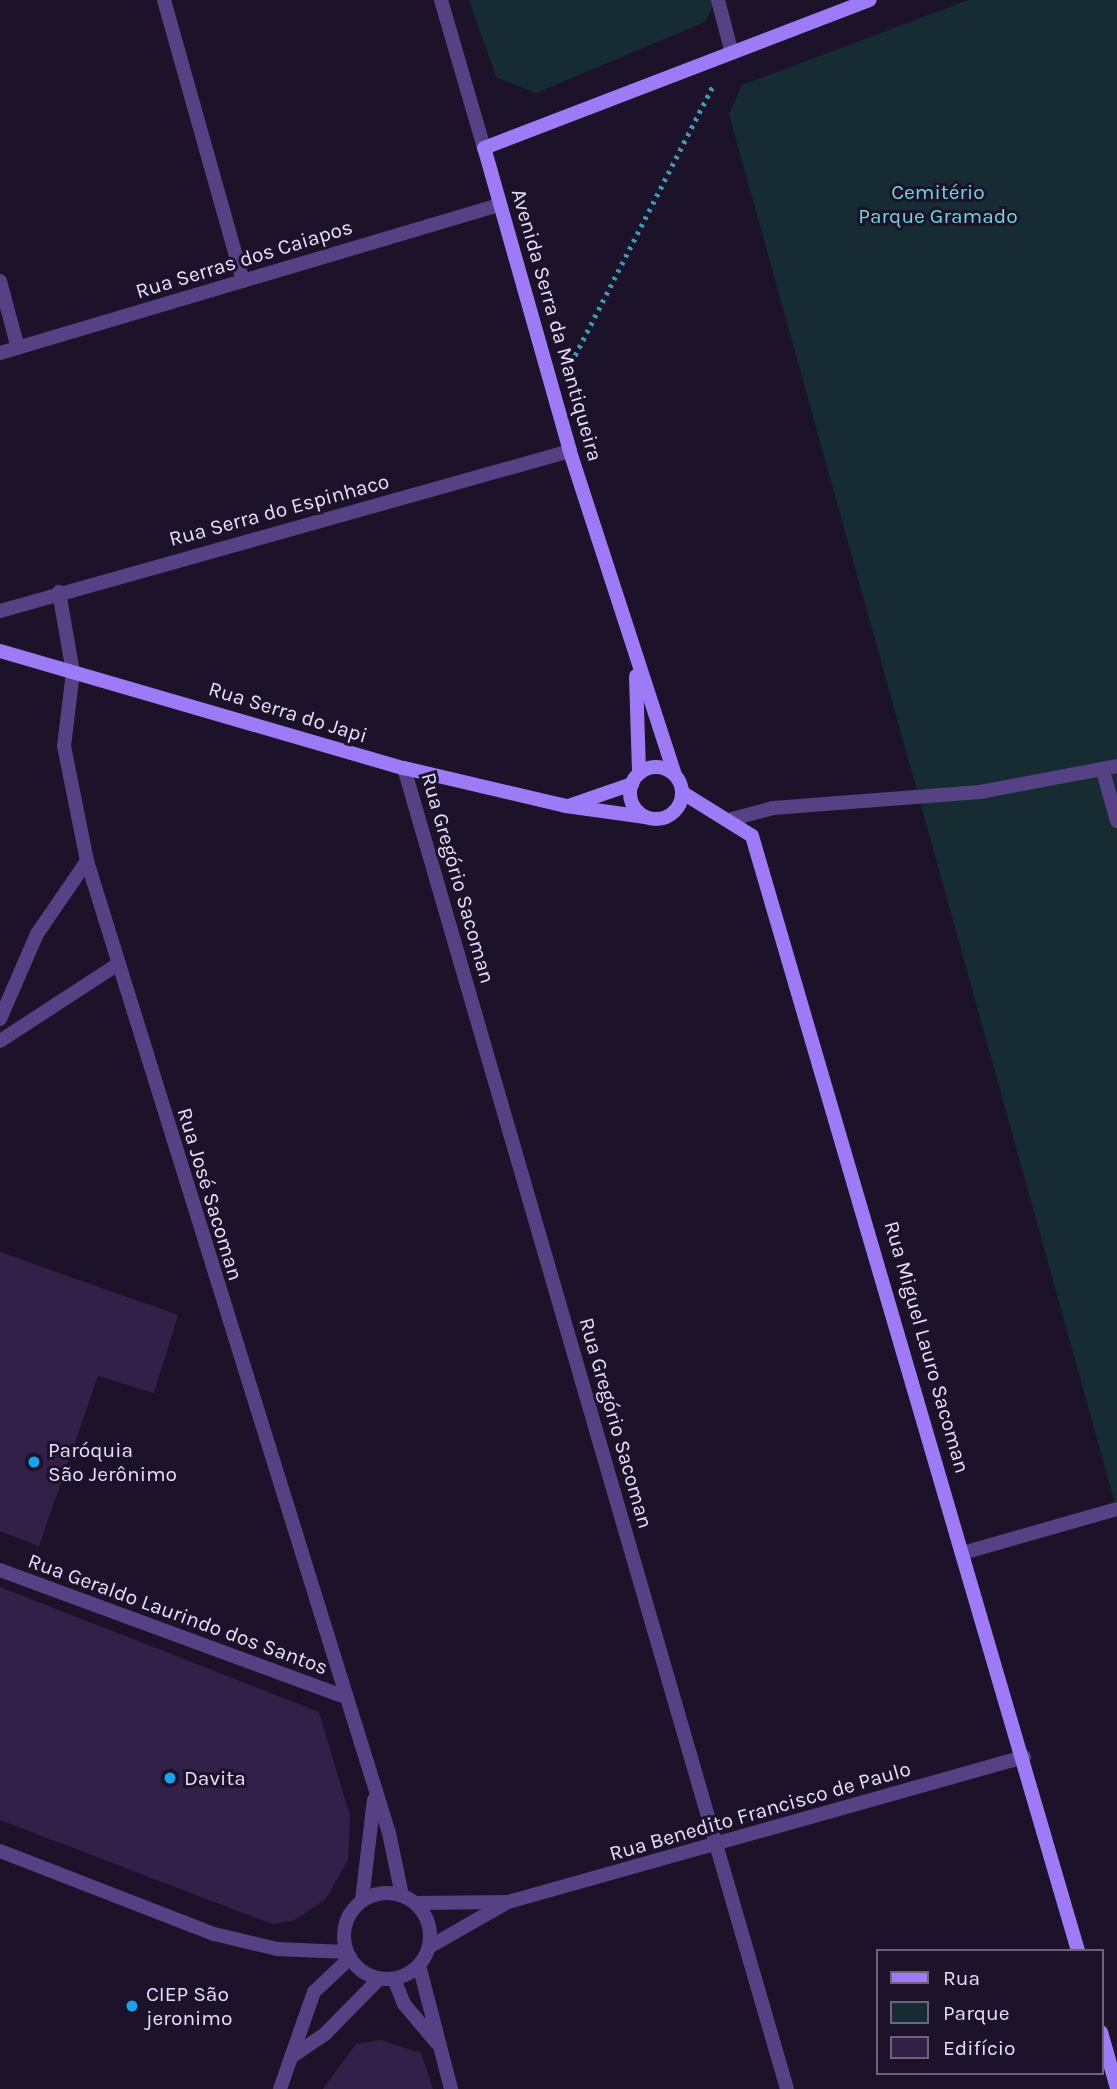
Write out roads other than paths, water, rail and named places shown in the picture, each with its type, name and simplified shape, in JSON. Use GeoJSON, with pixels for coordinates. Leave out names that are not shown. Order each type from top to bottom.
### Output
{"type":"FeatureCollection","features":[{"type":"Feature","properties":{"kind":"street"},"geometry":{"type":"LineString","coordinates":[[164,0],[243,281]]}},
{"type":"Feature","properties":{"kind":"street","name":"Avenida Serra da Mantiqueira"},"geometry":{"type":"LineString","coordinates":[[441,0],[570,451],[675,775]]}},
{"type":"Feature","properties":{"kind":"street"},"geometry":{"type":"LineString","coordinates":[[718,0],[731,51]]}},
{"type":"Feature","properties":{"kind":"street"},"geometry":{"type":"LineString","coordinates":[[484,148],[731,51],[870,0]]}},
{"type":"Feature","properties":{"kind":"street","name":"Rua Serras dos Caiapos"},"geometry":{"type":"LineString","coordinates":[[0,353],[499,205]]}},
{"type":"Feature","properties":{"kind":"street"},"geometry":{"type":"LineString","coordinates":[[0,281],[18,348]]}},
{"type":"Feature","properties":{"kind":"street","name":"Rua Serra do Espinhaco"},"geometry":{"type":"LineString","coordinates":[[0,611],[59,592],[570,451]]}},
{"type":"Feature","properties":{"kind":"street","name":"Rua José Sacoman"},"geometry":{"type":"LineString","coordinates":[[59,592],[73,672],[64,746],[87,861],[374,1800],[409,1899]]}},
{"type":"Feature","properties":{"kind":"street","name":"Rua Serra do Japi"},"geometry":{"type":"LineString","coordinates":[[0,651],[404,768],[566,806],[645,817]]}},
{"type":"Feature","properties":{"kind":"street","name":"Avenida Serra da Mantiqueira"},"geometry":{"type":"LineString","coordinates":[[635,779],[636,661]]}},
{"type":"Feature","properties":{"kind":"street"},"geometry":{"type":"LineString","coordinates":[[566,806],[635,779],[655,767],[675,775],[683,793],[672,815],[645,817],[634,807],[635,779]]}},
{"type":"Feature","properties":{"kind":"street","name":"Rua Gregório Sacoman"},"geometry":{"type":"LineString","coordinates":[[404,768],[787,2089]]}},
{"type":"Feature","properties":{"kind":"street"},"geometry":{"type":"LineString","coordinates":[[728,820],[773,808],[980,792],[1110,768],[1117,821]]}},
{"type":"Feature","properties":{"kind":"street","name":"Rua Miguel Lauro Sacoman"},"geometry":{"type":"LineString","coordinates":[[683,793],[752,836],[966,1552],[1077,1949]]}},
{"type":"Feature","properties":{"kind":"street"},"geometry":{"type":"LineString","coordinates":[[0,1019],[37,934],[87,861]]}},
{"type":"Feature","properties":{"kind":"street"},"geometry":{"type":"LineString","coordinates":[[0,1041],[118,964]]}},
{"type":"Feature","properties":{"kind":"street"},"geometry":{"type":"LineString","coordinates":[[966,1552],[1117,1509]]}},
{"type":"Feature","properties":{"kind":"street","name":"Rua Geraldo Laurindo dos Santos"},"geometry":{"type":"LineString","coordinates":[[0,1570],[342,1696]]}},
{"type":"Feature","properties":{"kind":"street","name":"Rua Benedito Francisco de Paulo"},"geometry":{"type":"LineString","coordinates":[[429,1947],[508,1902],[717,1847],[1024,1757]]}},
{"type":"Feature","properties":{"kind":"street","name":"Rua José Sacoman"},"geometry":{"type":"LineString","coordinates":[[362,1900],[374,1800]]}},
{"type":"Feature","properties":{"kind":"street"},"geometry":{"type":"LineString","coordinates":[[0,1851],[214,1934],[277,1949],[348,1955],[387,1979],[438,2044]]}},
{"type":"Feature","properties":{"kind":"street"},"geometry":{"type":"LineString","coordinates":[[280,2089],[314,1992],[348,1955],[345,1923],[362,1900],[389,1892],[409,1899],[430,1931],[429,1947],[419,1965],[387,1979],[325,2034],[294,2055]]}},
{"type":"Feature","properties":{"kind":"street","name":"Rua Benedito Francisco de Paulo"},"geometry":{"type":"LineString","coordinates":[[409,1899],[508,1902]]}},
{"type":"Feature","properties":{"kind":"street"},"geometry":{"type":"LineString","coordinates":[[419,1965],[451,2089]]}},
{"type":"Feature","properties":{"kind":"street"},"geometry":{"type":"LineString","coordinates":[[1103,2039],[1117,2088]]}},
{"type":"Feature","properties":{"kind":"place","name":"Paróquia São Jerônimo"},"geometry":{"type":"Point","coordinates":[34,1462]}},
{"type":"Feature","properties":{"kind":"place","name":"Davita"},"geometry":{"type":"Point","coordinates":[170,1778]}},
{"type":"Feature","properties":{"kind":"place","name":"CIEP São jeronimo"},"geometry":{"type":"Point","coordinates":[132,2006]}},
{"type":"Feature","properties":{"kind":"park label","name":"Cemitério Parque Gramado"},"geometry":{"type":"Point","coordinates":[938,204]}}]}
